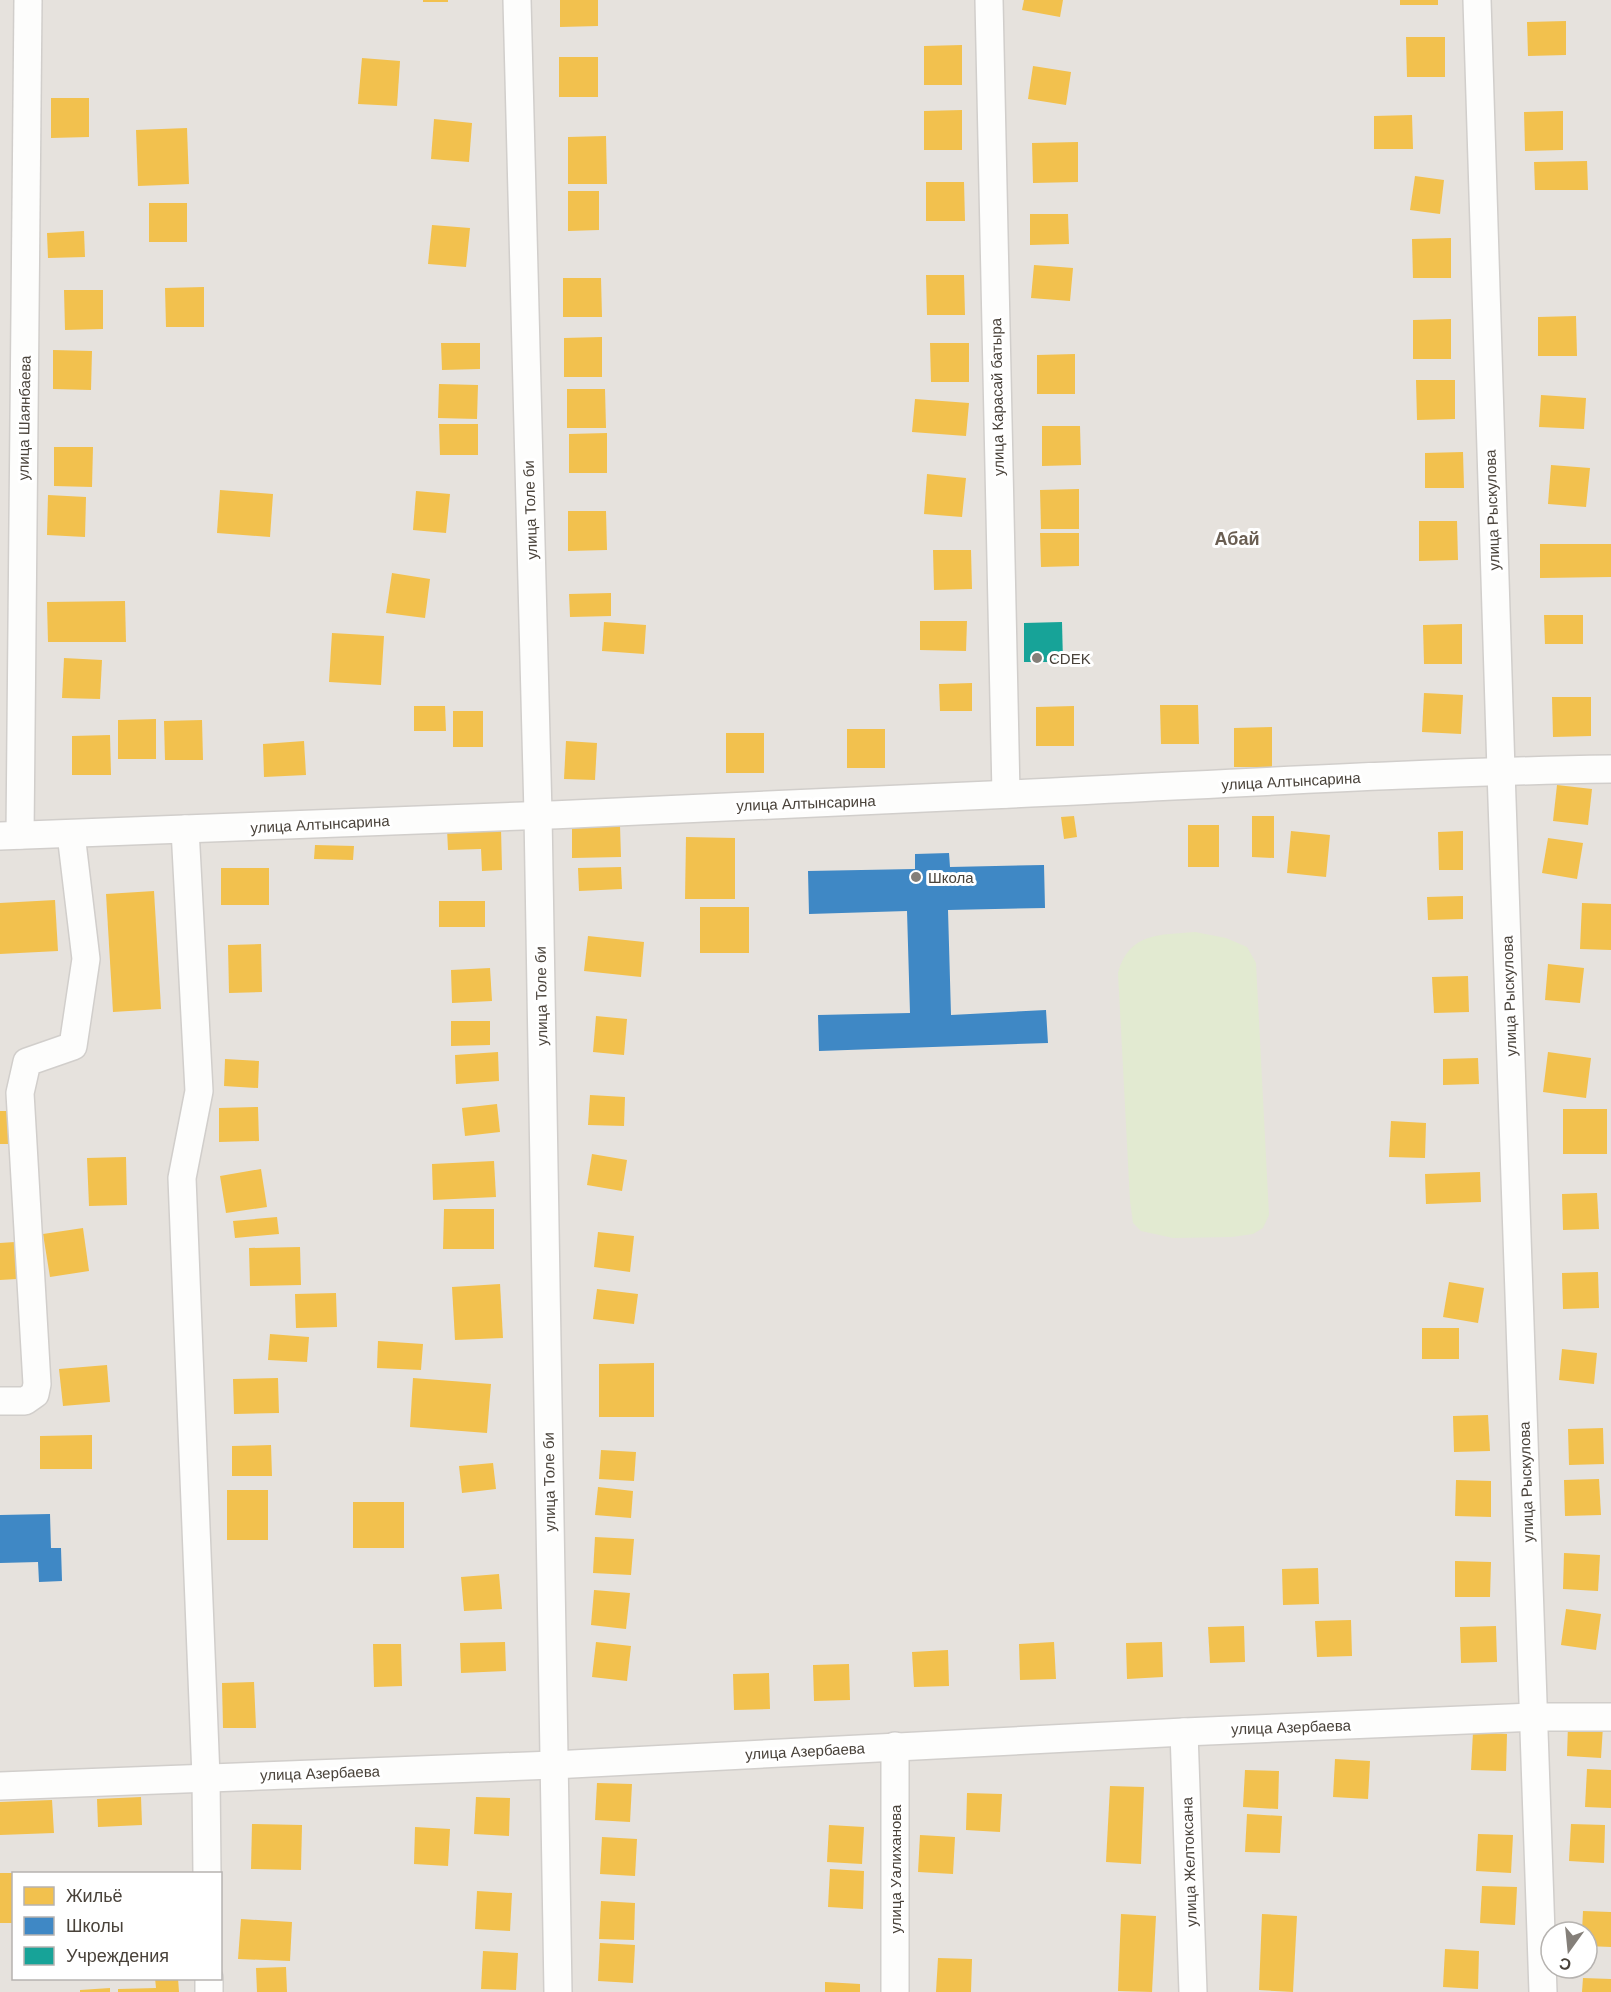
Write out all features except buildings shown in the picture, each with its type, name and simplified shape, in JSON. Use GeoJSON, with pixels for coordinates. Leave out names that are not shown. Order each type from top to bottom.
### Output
{"type":"FeatureCollection","features":[{"type":"Feature","properties":{"kind":"street","name":"улица Шаянбаева"},"geometry":{"type":"LineString","coordinates":[[10,835],[28,0]]}},
{"type":"Feature","properties":{"kind":"street","name":"улица Толе би"},"geometry":{"type":"LineString","coordinates":[[517,0],[538,814],[558,1992]]}},
{"type":"Feature","properties":{"kind":"street","name":"улица Карасай батыра"},"geometry":{"type":"LineString","coordinates":[[989,0],[1006,794]]}},
{"type":"Feature","properties":{"kind":"street","name":"улица Рыскулова"},"geometry":{"type":"LineString","coordinates":[[1476,0],[1544,1992]]}},
{"type":"Feature","properties":{"kind":"street","name":"улица Алтынсарина"},"geometry":{"type":"LineString","coordinates":[[10,835],[1501,771],[1611,769]]}},
{"type":"Feature","properties":{"kind":"street"},"geometry":{"type":"LineString","coordinates":[[185,829],[199,1091],[182,1178],[206,1777],[207,1872]]}},
{"type":"Feature","properties":{"kind":"street"},"geometry":{"type":"LineString","coordinates":[[0,1401],[24,1401],[35,1394],[37,1384],[20,1093],[27,1062],[73,1046],[86,959],[71,834]]}},
{"type":"Feature","properties":{"kind":"street","name":"улица Азербаева"},"geometry":{"type":"LineString","coordinates":[[0,1786],[553,1765],[895,1746],[1534,1717],[1611,1717]]}},
{"type":"Feature","properties":{"kind":"street","name":"улица Желтоксана"},"geometry":{"type":"LineString","coordinates":[[1184,1732],[1193,1992]]}},
{"type":"Feature","properties":{"kind":"street","name":"улица Уалиханова"},"geometry":{"type":"LineString","coordinates":[[895,1746],[895,1992]]}},
{"type":"Feature","properties":{"kind":"shaded area","name":"Абай"},"geometry":{"type":"Polygon","coordinates":[[[0,0],[1611,0],[1611,1992],[0,1992],[0,0]]]}},
{"type":"Feature","properties":{"kind":"green space"},"geometry":{"type":"Polygon","coordinates":[[[1195,932],[1226,938],[1247,947],[1256,963],[1269,1215],[1263,1228],[1253,1234],[1232,1237],[1173,1238],[1141,1231],[1133,1223],[1118,973],[1123,960],[1138,943],[1158,935],[1195,932]]]}},
{"type":"Feature","properties":{"kind":"place","name":"CDEK"},"geometry":{"type":"Point","coordinates":[1037,658]}},
{"type":"Feature","properties":{"kind":"place","name":"Школа"},"geometry":{"type":"Point","coordinates":[916,877]}},
{"type":"Feature","properties":{"kind":"district","name":"Абай"},"geometry":{"type":"Point","coordinates":[1237,539]}}]}
